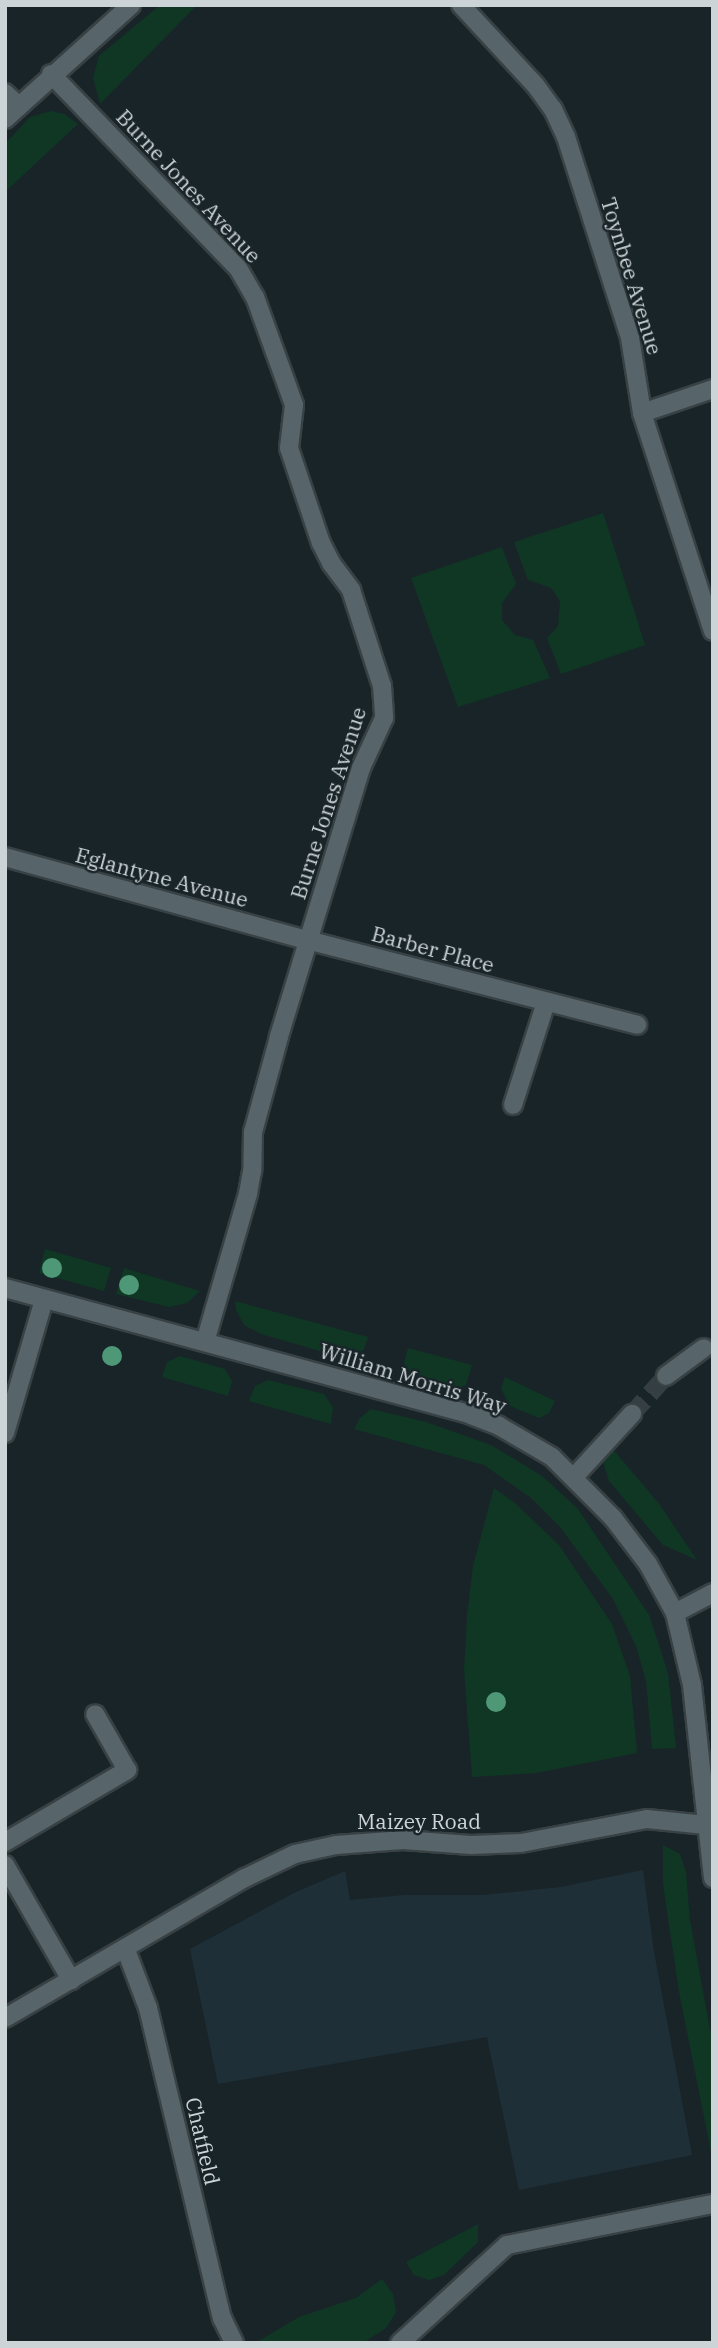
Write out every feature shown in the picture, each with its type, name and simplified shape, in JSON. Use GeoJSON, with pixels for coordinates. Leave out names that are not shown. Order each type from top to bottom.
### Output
{"type":"FeatureCollection","features":[{"type":"Feature","properties":{"kind":"street"},"geometry":{"type":"LineString","coordinates":[[5,119],[12,99],[51,74],[131,5]]}},
{"type":"Feature","properties":{"kind":"street","name":"Toynbee Avenue"},"geometry":{"type":"LineString","coordinates":[[461,5],[536,86],[553,109],[566,137],[630,338],[642,413],[713,631]]}},
{"type":"Feature","properties":{"kind":"street","name":"Burne Jones Avenue"},"geometry":{"type":"LineString","coordinates":[[51,74],[238,268],[255,296],[294,405],[289,448],[295,467],[321,543],[331,563],[351,590],[382,686],[384,718],[361,768],[307,940],[253,1132],[252,1171],[248,1194],[205,1342]]}},
{"type":"Feature","properties":{"kind":"street"},"geometry":{"type":"LineString","coordinates":[[642,413],[713,389]]}},
{"type":"Feature","properties":{"kind":"street","name":"Eglantyne Avenue"},"geometry":{"type":"LineString","coordinates":[[5,858],[307,940]]}},
{"type":"Feature","properties":{"kind":"street","name":"Barber Place"},"geometry":{"type":"LineString","coordinates":[[307,940],[637,1025]]}},
{"type":"Feature","properties":{"kind":"street"},"geometry":{"type":"LineString","coordinates":[[513,1105],[546,1002]]}},
{"type":"Feature","properties":{"kind":"street","name":"William Morris Way"},"geometry":{"type":"LineString","coordinates":[[5,1288],[471,1415],[528,1441],[575,1476],[614,1518],[648,1564],[675,1613],[692,1685],[713,1878]]}},
{"type":"Feature","properties":{"kind":"street"},"geometry":{"type":"LineString","coordinates":[[5,1433],[44,1300]]}},
{"type":"Feature","properties":{"kind":"street"},"geometry":{"type":"LineString","coordinates":[[666,1376],[704,1348]]}},
{"type":"Feature","properties":{"kind":"street"},"geometry":{"type":"LineString","coordinates":[[575,1476],[632,1414]]}},
{"type":"Feature","properties":{"kind":"street"},"geometry":{"type":"LineString","coordinates":[[675,1613],[713,1593]]}},
{"type":"Feature","properties":{"kind":"street"},"geometry":{"type":"LineString","coordinates":[[5,1842],[127,1770],[95,1714]]}},
{"type":"Feature","properties":{"kind":"street","name":"Maizey Road"},"geometry":{"type":"LineString","coordinates":[[5,2018],[127,1950],[245,1878],[295,1854],[336,1845],[403,1840],[471,1845],[521,1843],[647,1819],[706,1825]]}},
{"type":"Feature","properties":{"kind":"street"},"geometry":{"type":"LineString","coordinates":[[5,1865],[71,1980]]}},
{"type":"Feature","properties":{"kind":"street","name":"Chatfield"},"geometry":{"type":"LineString","coordinates":[[127,1950],[148,2008],[222,2318],[234,2343]]}},
{"type":"Feature","properties":{"kind":"street"},"geometry":{"type":"LineString","coordinates":[[400,2343],[507,2245],[713,2203]]}},
{"type":"Feature","properties":{"kind":"shaded area"},"geometry":{"type":"Polygon","coordinates":[[[643,1870],[654,1952],[692,2155],[519,2190],[487,2037],[218,2084],[190,1949],[296,1892],[345,1871],[350,1900],[404,1895],[484,1895],[561,1887],[643,1870]]]}},
{"type":"Feature","properties":{"kind":"green space"},"geometry":{"type":"Polygon","coordinates":[[[160,5],[197,5],[100,104],[93,78],[99,56],[160,5]]]}},
{"type":"Feature","properties":{"kind":"green space"},"geometry":{"type":"Polygon","coordinates":[[[51,111],[64,114],[78,124],[5,192],[5,144],[30,117],[51,111]]]}},
{"type":"Feature","properties":{"kind":"green space"},"geometry":{"type":"Polygon","coordinates":[[[603,513],[645,645],[561,674],[547,638],[558,626],[560,601],[551,588],[528,580],[514,542],[603,513]]]}},
{"type":"Feature","properties":{"kind":"green space"},"geometry":{"type":"Polygon","coordinates":[[[502,547],[516,584],[502,603],[502,620],[515,635],[533,640],[550,678],[458,707],[411,578],[502,547]]]}},
{"type":"Feature","properties":{"kind":"green space"},"geometry":{"type":"Polygon","coordinates":[[[45,1249],[111,1268],[104,1291],[39,1273],[45,1249]]]}},
{"type":"Feature","properties":{"kind":"green space"},"geometry":{"type":"Polygon","coordinates":[[[124,1268],[200,1291],[187,1303],[169,1307],[116,1294],[124,1268]]]}},
{"type":"Feature","properties":{"kind":"green space"},"geometry":{"type":"Polygon","coordinates":[[[235,1301],[368,1337],[364,1349],[351,1360],[261,1334],[244,1325],[236,1310],[235,1301]]]}},
{"type":"Feature","properties":{"kind":"green space"},"geometry":{"type":"Polygon","coordinates":[[[408,1348],[472,1365],[466,1385],[458,1389],[412,1375],[404,1363],[408,1348]]]}},
{"type":"Feature","properties":{"kind":"green space"},"geometry":{"type":"Polygon","coordinates":[[[180,1356],[225,1369],[232,1381],[228,1396],[162,1377],[167,1362],[180,1356]]]}},
{"type":"Feature","properties":{"kind":"green space"},"geometry":{"type":"Polygon","coordinates":[[[505,1377],[555,1401],[549,1413],[539,1418],[510,1406],[501,1389],[505,1377]]]}},
{"type":"Feature","properties":{"kind":"green space"},"geometry":{"type":"Polygon","coordinates":[[[268,1380],[324,1394],[333,1407],[331,1424],[249,1401],[255,1386],[268,1380]]]}},
{"type":"Feature","properties":{"kind":"green space"},"geometry":{"type":"Polygon","coordinates":[[[371,1409],[426,1422],[491,1445],[542,1476],[578,1509],[649,1615],[668,1673],[676,1748],[652,1749],[646,1681],[636,1646],[613,1599],[560,1527],[531,1498],[484,1465],[354,1429],[360,1418],[371,1409]]]}},
{"type":"Feature","properties":{"kind":"green space"},"geometry":{"type":"Polygon","coordinates":[[[612,1448],[660,1505],[697,1560],[663,1545],[609,1481],[603,1462],[612,1448]]]}},
{"type":"Feature","properties":{"kind":"green space"},"geometry":{"type":"Polygon","coordinates":[[[494,1488],[515,1503],[559,1545],[612,1624],[630,1676],[637,1753],[536,1773],[472,1777],[464,1670],[467,1616],[473,1566],[494,1488]]]}},
{"type":"Feature","properties":{"kind":"green space"},"geometry":{"type":"Polygon","coordinates":[[[663,1845],[680,1854],[686,1872],[690,1920],[713,2046],[713,2162],[679,1992],[663,1884],[663,1845]]]}},
{"type":"Feature","properties":{"kind":"green space"},"geometry":{"type":"Polygon","coordinates":[[[478,2224],[478,2242],[444,2275],[429,2280],[414,2275],[406,2262],[478,2224]]]}},
{"type":"Feature","properties":{"kind":"green space"},"geometry":{"type":"Polygon","coordinates":[[[382,2279],[393,2294],[396,2312],[386,2328],[363,2343],[257,2342],[299,2317],[356,2298],[382,2279]]]}},
{"type":"Feature","properties":{"kind":"tunnel"},"geometry":{"type":"LineString","coordinates":[[632,1414],[666,1376]]}}]}
